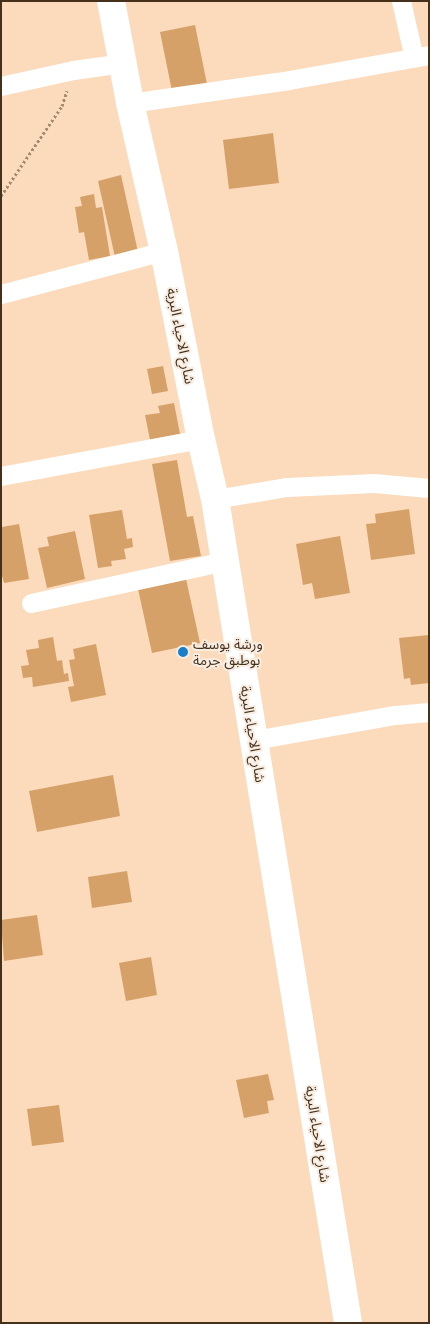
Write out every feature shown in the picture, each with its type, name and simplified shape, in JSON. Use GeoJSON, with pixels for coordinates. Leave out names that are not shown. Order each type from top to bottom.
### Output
{"type":"FeatureCollection","features":[{"type":"Feature","properties":{"kind":"main road","name":"شارع الاحياء البرية"},"geometry":{"type":"LineString","coordinates":[[111,1],[130,103],[164,251],[201,439],[215,498],[348,1323]]}},
{"type":"Feature","properties":{"kind":"street"},"geometry":{"type":"LineString","coordinates":[[130,103],[289,80],[421,56],[401,1]]}},
{"type":"Feature","properties":{"kind":"street"},"geometry":{"type":"LineString","coordinates":[[1,86],[73,70],[123,63]]}},
{"type":"Feature","properties":{"kind":"street"},"geometry":{"type":"LineString","coordinates":[[1,294],[164,251]]}},
{"type":"Feature","properties":{"kind":"street"},"geometry":{"type":"LineString","coordinates":[[1,476],[201,439]]}},
{"type":"Feature","properties":{"kind":"street"},"geometry":{"type":"LineString","coordinates":[[215,498],[287,487],[374,483],[429,488]]}},
{"type":"Feature","properties":{"kind":"street"},"geometry":{"type":"LineString","coordinates":[[31,603],[225,561]]}},
{"type":"Feature","properties":{"kind":"street"},"geometry":{"type":"LineString","coordinates":[[254,740],[395,715],[429,712]]}},
{"type":"Feature","properties":{"kind":"path"},"geometry":{"type":"LineString","coordinates":[[1,196],[62,106],[73,70]]}},
{"type":"Feature","properties":{"kind":"building"},"geometry":{"type":"Polygon","coordinates":[[[195,25],[207,84],[172,91],[160,32],[195,25]]]}},
{"type":"Feature","properties":{"kind":"building"},"geometry":{"type":"Polygon","coordinates":[[[273,133],[279,183],[229,189],[223,140],[273,133]]]}},
{"type":"Feature","properties":{"kind":"building"},"geometry":{"type":"Polygon","coordinates":[[[121,175],[138,252],[115,257],[98,181],[121,175]]]}},
{"type":"Feature","properties":{"kind":"building"},"geometry":{"type":"Polygon","coordinates":[[[94,194],[96,208],[102,207],[110,256],[89,260],[84,232],[79,233],[75,207],[82,206],[80,197],[94,194]]]}},
{"type":"Feature","properties":{"kind":"building"},"geometry":{"type":"Polygon","coordinates":[[[163,366],[168,391],[152,394],[147,369],[163,366]]]}},
{"type":"Feature","properties":{"kind":"building"},"geometry":{"type":"Polygon","coordinates":[[[174,403],[180,434],[150,440],[145,415],[160,413],[158,406],[174,403]]]}},
{"type":"Feature","properties":{"kind":"building"},"geometry":{"type":"Polygon","coordinates":[[[177,460],[187,517],[193,516],[201,556],[170,561],[152,464],[177,460]]]}},
{"type":"Feature","properties":{"kind":"building"},"geometry":{"type":"Polygon","coordinates":[[[409,509],[415,554],[371,560],[366,524],[376,523],[375,514],[409,509]]]}},
{"type":"Feature","properties":{"kind":"building"},"geometry":{"type":"Polygon","coordinates":[[[122,510],[127,539],[132,538],[133,547],[124,549],[126,559],[111,561],[112,566],[98,568],[89,515],[122,510]]]}},
{"type":"Feature","properties":{"kind":"building"},"geometry":{"type":"Polygon","coordinates":[[[19,524],[29,579],[4,583],[1,572],[2,527],[19,524]]]}},
{"type":"Feature","properties":{"kind":"building"},"geometry":{"type":"Polygon","coordinates":[[[75,531],[85,579],[47,588],[38,548],[49,546],[47,537],[75,531]]]}},
{"type":"Feature","properties":{"kind":"building"},"geometry":{"type":"Polygon","coordinates":[[[340,536],[350,593],[315,599],[312,583],[303,585],[296,544],[340,536]]]}},
{"type":"Feature","properties":{"kind":"building"},"geometry":{"type":"Polygon","coordinates":[[[186,579],[200,643],[152,653],[138,589],[186,579]]]}},
{"type":"Feature","properties":{"kind":"building"},"geometry":{"type":"Polygon","coordinates":[[[429,635],[429,683],[411,685],[410,678],[404,679],[399,638],[429,635]]]}},
{"type":"Feature","properties":{"kind":"building"},"geometry":{"type":"Polygon","coordinates":[[[53,637],[57,661],[62,660],[64,674],[68,673],[69,681],[33,687],[32,677],[23,678],[21,666],[29,665],[26,650],[39,648],[38,640],[53,637]]]}},
{"type":"Feature","properties":{"kind":"building"},"geometry":{"type":"Polygon","coordinates":[[[96,644],[106,695],[71,702],[68,687],[74,686],[69,660],[75,659],[73,649],[96,644]]]}},
{"type":"Feature","properties":{"kind":"building"},"geometry":{"type":"Polygon","coordinates":[[[113,775],[120,816],[37,832],[29,791],[113,775]]]}},
{"type":"Feature","properties":{"kind":"building"},"geometry":{"type":"Polygon","coordinates":[[[127,871],[132,902],[92,908],[88,877],[127,871]]]}},
{"type":"Feature","properties":{"kind":"building"},"geometry":{"type":"Polygon","coordinates":[[[37,915],[43,955],[4,961],[1,920],[37,915]]]}},
{"type":"Feature","properties":{"kind":"building"},"geometry":{"type":"Polygon","coordinates":[[[151,957],[157,995],[126,1001],[119,963],[151,957]]]}},
{"type":"Feature","properties":{"kind":"building"},"geometry":{"type":"Polygon","coordinates":[[[268,1074],[274,1100],[267,1101],[269,1113],[244,1118],[236,1080],[268,1074]]]}},
{"type":"Feature","properties":{"kind":"building"},"geometry":{"type":"Polygon","coordinates":[[[59,1105],[64,1142],[32,1146],[27,1109],[59,1105]]]}},
{"type":"Feature","properties":{"kind":"place","name":"ورشة يوسف بوطبق جرمة"},"geometry":{"type":"Point","coordinates":[183,652]}}]}
